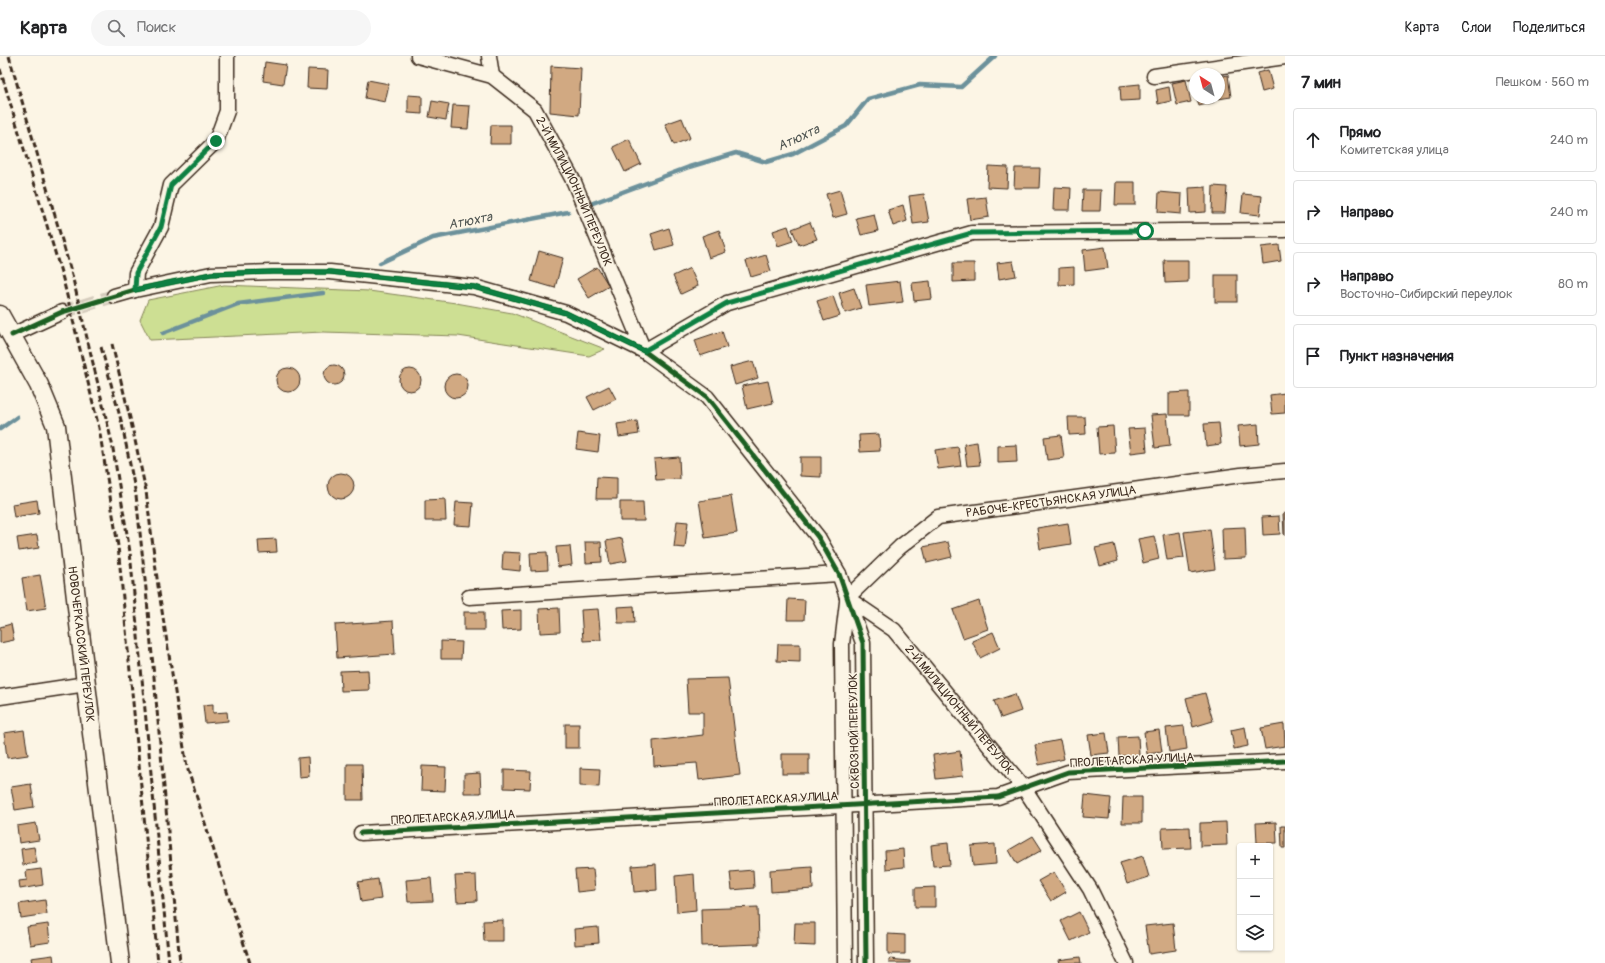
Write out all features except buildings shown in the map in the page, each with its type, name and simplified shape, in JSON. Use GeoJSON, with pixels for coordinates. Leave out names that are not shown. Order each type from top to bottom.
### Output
{"type":"FeatureCollection","features":[{"type":"Feature","properties":{"kind":"main road","name":"НОВОЧЕРКАССКИЙ ПЕРЕУЛОК"},"geometry":{"type":"LineString","coordinates":[[0,315],[6,337],[40,385],[56,426],[120,963]]}},
{"type":"Feature","properties":{"kind":"street"},"geometry":{"type":"LineString","coordinates":[[135,290],[136,273],[161,227],[171,185],[216,141],[227,111],[227,56]]}},
{"type":"Feature","properties":{"kind":"street","name":"2-Й МИЛИЦИОННЫЙ ПЕРЕУЛОК"},"geometry":{"type":"LineString","coordinates":[[418,56],[492,76],[535,110],[574,182],[644,351]]}},
{"type":"Feature","properties":{"kind":"street"},"geometry":{"type":"LineString","coordinates":[[489,56],[492,76]]}},
{"type":"Feature","properties":{"kind":"street"},"geometry":{"type":"LineString","coordinates":[[1154,76],[1285,57]]}},
{"type":"Feature","properties":{"kind":"street"},"geometry":{"type":"LineString","coordinates":[[644,351],[727,303],[972,233],[1285,230]]}},
{"type":"Feature","properties":{"kind":"street"},"geometry":{"type":"LineString","coordinates":[[114,296],[135,290],[211,274],[330,272],[474,287],[566,313],[644,351],[707,397],[818,537],[839,574],[847,598]]}},
{"type":"Feature","properties":{"kind":"street"},"geometry":{"type":"LineString","coordinates":[[6,337],[62,312]]}},
{"type":"Feature","properties":{"kind":"street","name":"РАБОЧЕ-КРЕСТЬЯНСКАЯ УЛИЦА"},"geometry":{"type":"LineString","coordinates":[[847,598],[900,547],[938,517],[1226,477],[1285,471]]}},
{"type":"Feature","properties":{"kind":"street"},"geometry":{"type":"LineString","coordinates":[[469,598],[839,574]]}},
{"type":"Feature","properties":{"kind":"street","name":"2-Й МИЛИЦИОННЫЙ ПЕРЕУЛОК"},"geometry":{"type":"LineString","coordinates":[[847,598],[894,630],[1024,788],[1090,889],[1126,963]]}},
{"type":"Feature","properties":{"kind":"street","name":"СКВОЗНОЙ ПЕРЕУЛОК"},"geometry":{"type":"LineString","coordinates":[[844,963],[842,644],[847,598]]}},
{"type":"Feature","properties":{"kind":"street","name":"СКВОЗНОЙ ПЕРЕУЛОК"},"geometry":{"type":"LineString","coordinates":[[847,598],[863,643],[866,963]]}},
{"type":"Feature","properties":{"kind":"street"},"geometry":{"type":"LineString","coordinates":[[0,697],[86,684]]}},
{"type":"Feature","properties":{"kind":"street","name":"ПРОЛЕТАРСКАЯ УЛИЦА"},"geometry":{"type":"LineString","coordinates":[[360,833],[998,797],[1068,772],[1285,761]]}},
{"type":"Feature","properties":{"kind":"green space"},"geometry":{"type":"Polygon","coordinates":[[[224,285],[369,291],[456,303],[512,313],[605,349],[589,356],[458,336],[323,332],[150,340],[140,320],[148,300],[224,285]]]}},
{"type":"Feature","properties":{"kind":"waterway","name":"Атюхта"},"geometry":{"type":"LineString","coordinates":[[593,203],[689,167],[736,153],[766,162],[793,154],[846,126],[868,99],[920,85],[961,87],[995,56]]}},
{"type":"Feature","properties":{"kind":"waterway","name":"Атюхта"},"geometry":{"type":"LineString","coordinates":[[380,263],[433,238],[568,212]]}},
{"type":"Feature","properties":{"kind":"waterway","name":"Атюхта"},"geometry":{"type":"LineString","coordinates":[[163,333],[238,304],[323,293]]}},
{"type":"Feature","properties":{"kind":"waterway","name":"Атюхта"},"geometry":{"type":"LineString","coordinates":[[0,429],[17,417]]}},
{"type":"Feature","properties":{"kind":"tunnel"},"geometry":{"type":"LineString","coordinates":[[62,312],[114,296]]}},
{"type":"Feature","properties":{"kind":"railway"},"geometry":{"type":"LineString","coordinates":[[9,56],[72,275],[112,443],[130,552],[169,963]]}},
{"type":"Feature","properties":{"kind":"railway"},"geometry":{"type":"LineString","coordinates":[[0,69],[63,279],[99,428],[118,546],[158,963]]}},
{"type":"Feature","properties":{"kind":"railway"},"geometry":{"type":"LineString","coordinates":[[112,344],[146,491],[158,586],[187,767],[250,963]]}},
{"type":"Feature","properties":{"kind":"railway"},"geometry":{"type":"LineString","coordinates":[[101,347],[122,424],[136,495],[180,963]]}},
{"type":"Feature","properties":{"kind":"cycle path"},"geometry":{"type":"LineString","coordinates":[[12,335],[62,312],[135,290],[211,274],[330,272],[474,287],[566,313],[644,351],[707,397],[818,537],[839,574],[863,643],[866,963]]}},
{"type":"Feature","properties":{"kind":"cycle path"},"geometry":{"type":"LineString","coordinates":[[361,833],[998,797],[1068,772],[1285,761]]}},
{"type":"Feature","properties":{"kind":"route"},"geometry":{"type":"LineString","coordinates":[[216,141],[171,185],[161,227],[136,273],[135,290],[211,274],[272,272],[330,272],[474,287],[566,313],[644,351],[727,303],[972,233],[1145,231]]}}]}
